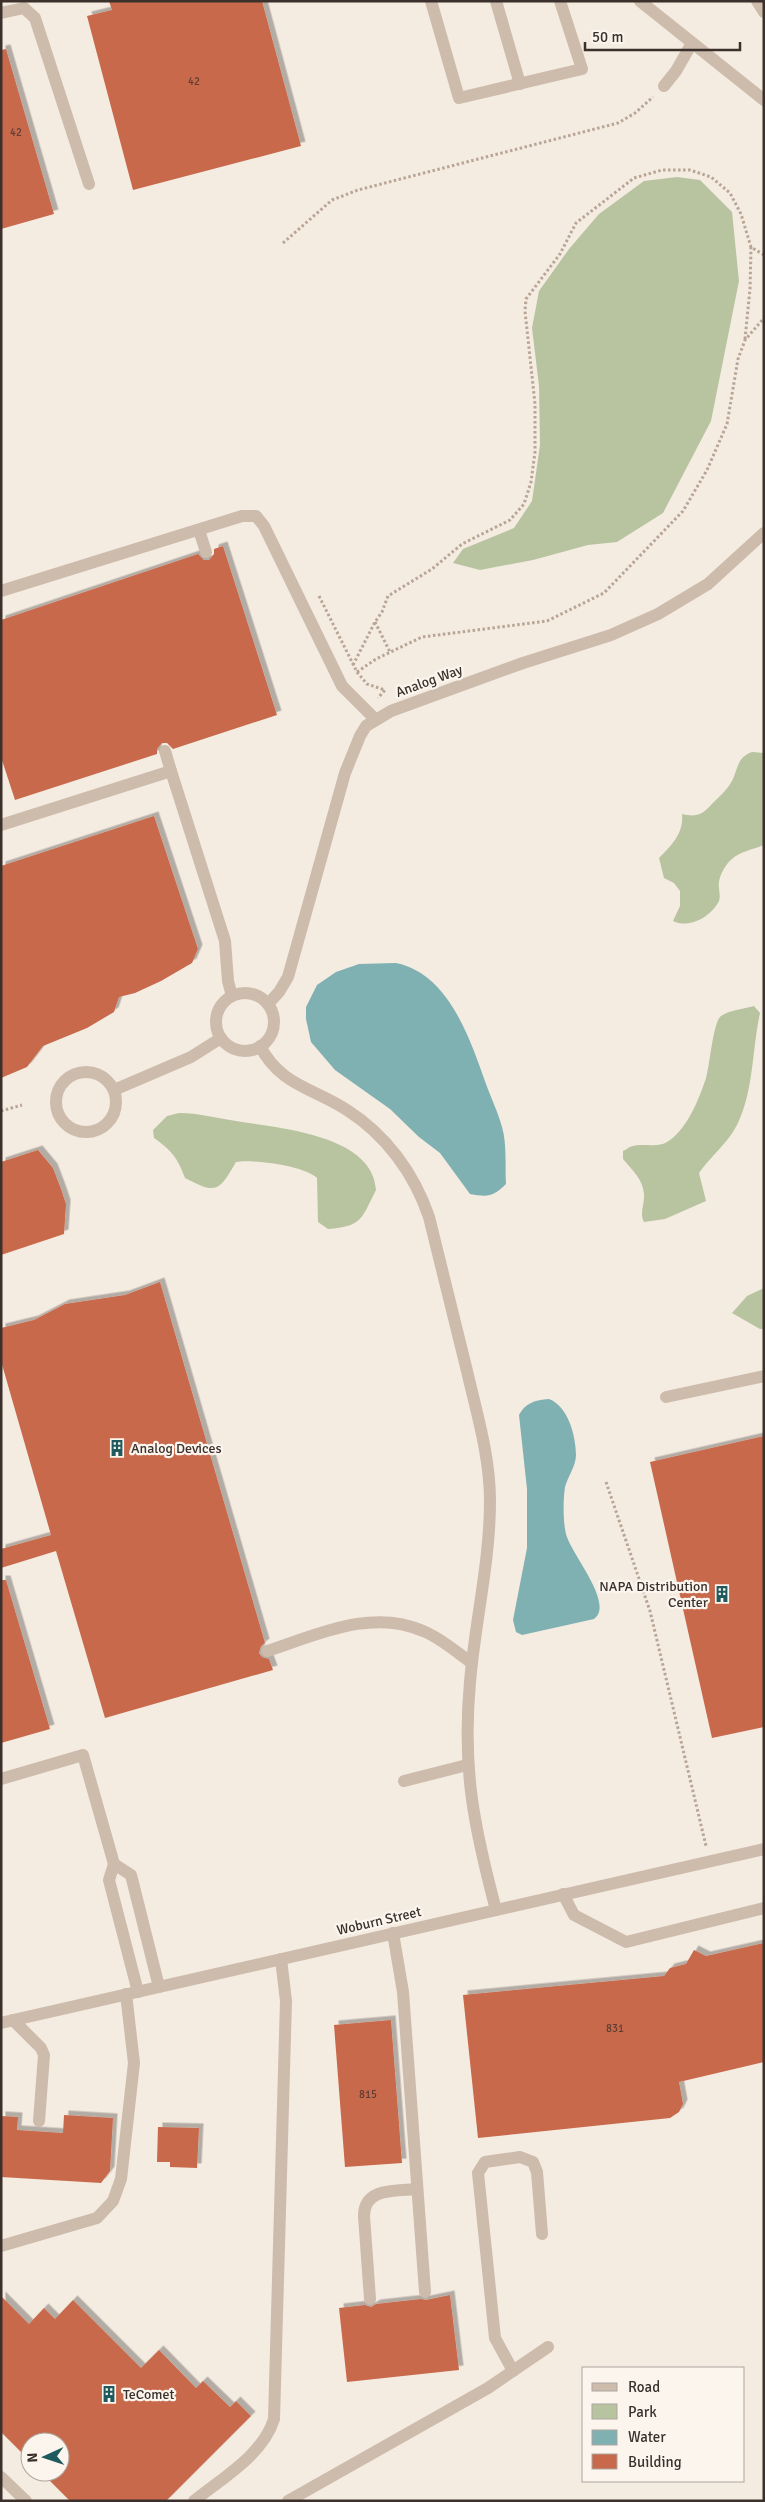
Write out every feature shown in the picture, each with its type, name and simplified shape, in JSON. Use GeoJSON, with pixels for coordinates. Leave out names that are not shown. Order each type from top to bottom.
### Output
{"type":"FeatureCollection","features":[{"type":"Feature","properties":{"kind":"street"},"geometry":{"type":"LineString","coordinates":[[431,1],[459,98],[582,69],[560,1]]}},
{"type":"Feature","properties":{"kind":"street"},"geometry":{"type":"LineString","coordinates":[[496,1],[520,84]]}},
{"type":"Feature","properties":{"kind":"street"},"geometry":{"type":"LineString","coordinates":[[640,1],[764,100]]}},
{"type":"Feature","properties":{"kind":"street"},"geometry":{"type":"LineString","coordinates":[[6,8],[24,8],[36,18],[89,184]]}},
{"type":"Feature","properties":{"kind":"street"},"geometry":{"type":"LineString","coordinates":[[664,86],[676,71],[692,43]]}},
{"type":"Feature","properties":{"kind":"street"},"geometry":{"type":"LineString","coordinates":[[1,591],[249,515],[261,520],[342,686],[374,719]]}},
{"type":"Feature","properties":{"kind":"street"},"geometry":{"type":"LineString","coordinates":[[199,530],[206,552]]}},
{"type":"Feature","properties":{"kind":"street","name":"Analog Way"},"geometry":{"type":"LineString","coordinates":[[268,1004],[279,992],[288,977],[345,773],[360,736],[374,719],[391,711],[523,663],[611,635],[658,614],[708,584],[764,533]]}},
{"type":"Feature","properties":{"kind":"street"},"geometry":{"type":"LineString","coordinates":[[165,751],[225,941],[228,981],[232,996]]}},
{"type":"Feature","properties":{"kind":"street"},"geometry":{"type":"LineString","coordinates":[[1,825],[170,770]]}},
{"type":"Feature","properties":{"kind":"street"},"geometry":{"type":"LineString","coordinates":[[239,993],[253,994],[262,998],[268,1004],[273,1017],[273,1026],[270,1034],[260,1046],[249,1051],[236,1050],[221,1038],[216,1026],[216,1018],[221,1005],[232,996],[239,993]]}},
{"type":"Feature","properties":{"kind":"street"},"geometry":{"type":"LineString","coordinates":[[114,1090],[191,1057],[221,1038]]}},
{"type":"Feature","properties":{"kind":"street"},"geometry":{"type":"LineString","coordinates":[[260,1046],[268,1061],[278,1072],[346,1109],[379,1135],[405,1167],[419,1191],[429,1217],[481,1428],[489,1479],[486,1551],[472,1662],[467,1765],[475,1828],[496,1910]]}},
{"type":"Feature","properties":{"kind":"street"},"geometry":{"type":"LineString","coordinates":[[86,1072],[103,1076],[114,1090],[116,1097],[114,1112],[109,1121],[94,1132],[85,1133],[73,1130],[62,1121],[57,1113],[56,1099],[59,1087],[74,1074],[86,1072]]}},
{"type":"Feature","properties":{"kind":"street"},"geometry":{"type":"LineString","coordinates":[[666,1396],[764,1376]]}},
{"type":"Feature","properties":{"kind":"street"},"geometry":{"type":"LineString","coordinates":[[267,1650],[349,1625],[386,1621],[409,1625],[430,1634],[472,1662]]}},
{"type":"Feature","properties":{"kind":"street"},"geometry":{"type":"LineString","coordinates":[[1,1779],[83,1755],[114,1864],[109,1880],[132,1993],[134,2063],[121,2179],[113,2201],[97,2218],[1,2246]]}},
{"type":"Feature","properties":{"kind":"street"},"geometry":{"type":"LineString","coordinates":[[404,1781],[467,1765]]}},
{"type":"Feature","properties":{"kind":"street","name":"Woburn Street"},"geometry":{"type":"LineString","coordinates":[[7,2021],[764,1849]]}},
{"type":"Feature","properties":{"kind":"street"},"geometry":{"type":"LineString","coordinates":[[114,1864],[131,1875],[159,1987]]}},
{"type":"Feature","properties":{"kind":"street"},"geometry":{"type":"LineString","coordinates":[[563,1894],[574,1915],[626,1942],[764,1908]]}},
{"type":"Feature","properties":{"kind":"street"},"geometry":{"type":"LineString","coordinates":[[393,1933],[403,1992],[425,2292]]}},
{"type":"Feature","properties":{"kind":"street"},"geometry":{"type":"LineString","coordinates":[[194,2501],[256,2450],[271,2430],[274,2419],[286,2001],[281,1959]]}},
{"type":"Feature","properties":{"kind":"street"},"geometry":{"type":"LineString","coordinates":[[7,2021],[41,2048],[44,2055],[39,2122]]}},
{"type":"Feature","properties":{"kind":"street"},"geometry":{"type":"LineString","coordinates":[[513,2371],[495,2338],[478,2174],[483,2164],[488,2161],[520,2157],[533,2162],[537,2172],[542,2234]]}},
{"type":"Feature","properties":{"kind":"street"},"geometry":{"type":"LineString","coordinates":[[370,2299],[364,2216],[366,2203],[379,2193],[417,2189]]}},
{"type":"Feature","properties":{"kind":"street"},"geometry":{"type":"LineString","coordinates":[[288,2501],[488,2388],[548,2348]]}},
{"type":"Feature","properties":{"kind":"street"},"geometry":{"type":"LineString","coordinates":[[1,2477],[26,2501]]}},
{"type":"Feature","properties":{"kind":"path"},"geometry":{"type":"LineString","coordinates":[[283,243],[332,200],[358,190],[618,123],[635,113],[664,86]]}},
{"type":"Feature","properties":{"kind":"path"},"geometry":{"type":"LineString","coordinates":[[353,666],[382,612],[388,596],[432,569],[462,544],[510,520],[524,504],[531,482],[535,452],[535,404],[525,311],[526,298],[560,254],[576,223],[634,178],[662,170],[690,170],[711,177],[730,193],[741,214],[751,247],[750,289],[745,340],[738,359],[727,424],[707,470],[682,511],[604,593],[547,621],[422,637],[390,652],[357,672]]}},
{"type":"Feature","properties":{"kind":"path"},"geometry":{"type":"LineString","coordinates":[[751,247],[764,255]]}},
{"type":"Feature","properties":{"kind":"path"},"geometry":{"type":"LineString","coordinates":[[745,340],[764,318]]}},
{"type":"Feature","properties":{"kind":"path"},"geometry":{"type":"LineString","coordinates":[[320,596],[357,672],[367,684],[386,690]]}},
{"type":"Feature","properties":{"kind":"path"},"geometry":{"type":"LineString","coordinates":[[375,622],[390,652]]}},
{"type":"Feature","properties":{"kind":"path"},"geometry":{"type":"LineString","coordinates":[[1,1111],[22,1104]]}},
{"type":"Feature","properties":{"kind":"path"},"geometry":{"type":"LineString","coordinates":[[606,1482],[650,1611],[710,1861]]}},
{"type":"Feature","properties":{"kind":"green space"},"geometry":{"type":"Polygon","coordinates":[[[677,177],[700,180],[732,212],[739,281],[711,421],[663,513],[617,542],[588,545],[533,560],[480,570],[453,563],[463,549],[514,528],[532,501],[540,445],[539,386],[532,328],[539,291],[569,249],[599,214],[644,181],[677,177]]]}},
{"type":"Feature","properties":{"kind":"green space"},"geometry":{"type":"Polygon","coordinates":[[[752,752],[764,753],[764,845],[739,854],[728,864],[720,879],[719,901],[711,912],[699,920],[686,924],[673,921],[680,906],[680,891],[674,883],[664,878],[659,858],[673,843],[679,833],[682,814],[695,815],[706,810],[730,784],[741,760],[752,752]]]}},
{"type":"Feature","properties":{"kind":"green space"},"geometry":{"type":"Polygon","coordinates":[[[754,1006],[760,1013],[747,1098],[743,1112],[733,1132],[699,1173],[706,1201],[665,1219],[644,1222],[642,1215],[644,1198],[642,1184],[623,1159],[623,1151],[632,1146],[666,1143],[682,1128],[692,1112],[703,1086],[718,1020],[728,1012],[754,1006]]]}},
{"type":"Feature","properties":{"kind":"green space"},"geometry":{"type":"Polygon","coordinates":[[[179,1113],[297,1131],[341,1145],[358,1157],[371,1171],[376,1190],[360,1219],[348,1226],[328,1229],[318,1222],[317,1178],[302,1170],[266,1163],[236,1162],[221,1184],[211,1188],[204,1187],[185,1178],[173,1155],[154,1138],[153,1130],[167,1116],[179,1113]]]}},
{"type":"Feature","properties":{"kind":"green space"},"geometry":{"type":"Polygon","coordinates":[[[764,1288],[764,1329],[760,1329],[732,1313],[747,1296],[764,1288]]]}},
{"type":"Feature","properties":{"kind":"water"},"geometry":{"type":"Polygon","coordinates":[[[396,963],[414,970],[430,980],[444,994],[455,1011],[473,1048],[499,1116],[505,1141],[506,1184],[494,1194],[481,1196],[470,1194],[440,1153],[419,1137],[390,1109],[335,1070],[311,1042],[306,1019],[306,1007],[317,985],[336,972],[359,964],[396,963]]]}},
{"type":"Feature","properties":{"kind":"water"},"geometry":{"type":"Polygon","coordinates":[[[549,1399],[561,1408],[570,1422],[576,1447],[576,1459],[564,1492],[565,1529],[570,1543],[596,1591],[599,1612],[594,1619],[522,1635],[516,1632],[513,1620],[527,1548],[527,1489],[519,1415],[531,1403],[549,1399]]]}},
{"type":"Feature","properties":{"kind":"building"},"geometry":{"type":"Polygon","coordinates":[[[109,1],[262,1],[301,146],[133,190],[87,16],[112,10],[109,1]]]}},
{"type":"Feature","properties":{"kind":"building"},"geometry":{"type":"Polygon","coordinates":[[[6,49],[54,214],[1,229],[1,50],[6,49]]]}},
{"type":"Feature","properties":{"kind":"building"},"geometry":{"type":"Polygon","coordinates":[[[223,546],[277,715],[173,749],[167,743],[162,743],[157,749],[157,754],[15,800],[1,757],[1,620],[198,554],[204,560],[209,560],[214,554],[214,549],[223,546]]]}},
{"type":"Feature","properties":{"kind":"building"},"geometry":{"type":"Polygon","coordinates":[[[154,816],[198,949],[192,963],[161,981],[135,993],[119,997],[114,1012],[87,1028],[43,1046],[27,1067],[1,1078],[1,866],[154,816]]]}},
{"type":"Feature","properties":{"kind":"building"},"geometry":{"type":"Polygon","coordinates":[[[38,1150],[53,1168],[66,1204],[64,1234],[1,1255],[1,1162],[38,1150]]]}},
{"type":"Feature","properties":{"kind":"building","name":"Analog Devices"},"geometry":{"type":"Polygon","coordinates":[[[160,1282],[265,1643],[261,1646],[259,1653],[262,1657],[269,1659],[273,1670],[105,1718],[56,1551],[1,1568],[1,1549],[51,1535],[1,1361],[1,1328],[34,1320],[65,1304],[125,1295],[160,1282]]]}},
{"type":"Feature","properties":{"kind":"building","name":"NAPA Distribution Center"},"geometry":{"type":"Polygon","coordinates":[[[764,1436],[764,1727],[712,1738],[650,1462],[764,1436]]]}},
{"type":"Feature","properties":{"kind":"building"},"geometry":{"type":"Polygon","coordinates":[[[1,1580],[6,1580],[50,1729],[1,1743],[1,1580]]]}},
{"type":"Feature","properties":{"kind":"building"},"geometry":{"type":"Polygon","coordinates":[[[764,1943],[764,2062],[679,2082],[683,2104],[679,2112],[670,2118],[478,2138],[463,1995],[664,1976],[670,1968],[686,1964],[694,1950],[706,1956],[764,1943]]]}},
{"type":"Feature","properties":{"kind":"building"},"geometry":{"type":"Polygon","coordinates":[[[391,2020],[402,2163],[345,2167],[334,2025],[391,2020]]]}},
{"type":"Feature","properties":{"kind":"building"},"geometry":{"type":"Polygon","coordinates":[[[64,2115],[113,2118],[110,2171],[101,2183],[1,2177],[1,2116],[18,2117],[17,2130],[63,2133],[64,2115]]]}},
{"type":"Feature","properties":{"kind":"building"},"geometry":{"type":"Polygon","coordinates":[[[158,2127],[199,2128],[197,2168],[170,2167],[170,2162],[157,2162],[158,2127]]]}},
{"type":"Feature","properties":{"kind":"building"},"geometry":{"type":"Polygon","coordinates":[[[450,2295],[459,2370],[347,2382],[339,2308],[365,2305],[371,2307],[376,2304],[426,2300],[450,2295]]]}},
{"type":"Feature","properties":{"kind":"building","name":"TeComet"},"geometry":{"type":"Polygon","coordinates":[[[1,2296],[29,2324],[44,2308],[55,2319],[73,2300],[141,2368],[159,2350],[196,2388],[203,2381],[230,2407],[236,2401],[251,2416],[166,2501],[70,2501],[51,2482],[70,2482],[70,2432],[20,2432],[20,2451],[1,2432],[1,2296]]]}},
{"type":"Feature","properties":{"kind":"place","name":"Analog Devices"},"geometry":{"type":"Point","coordinates":[117,1448]}},
{"type":"Feature","properties":{"kind":"place","name":"NAPA Distribution Center"},"geometry":{"type":"Point","coordinates":[722,1594]}},
{"type":"Feature","properties":{"kind":"place","name":"TeComet"},"geometry":{"type":"Point","coordinates":[109,2394]}}]}
